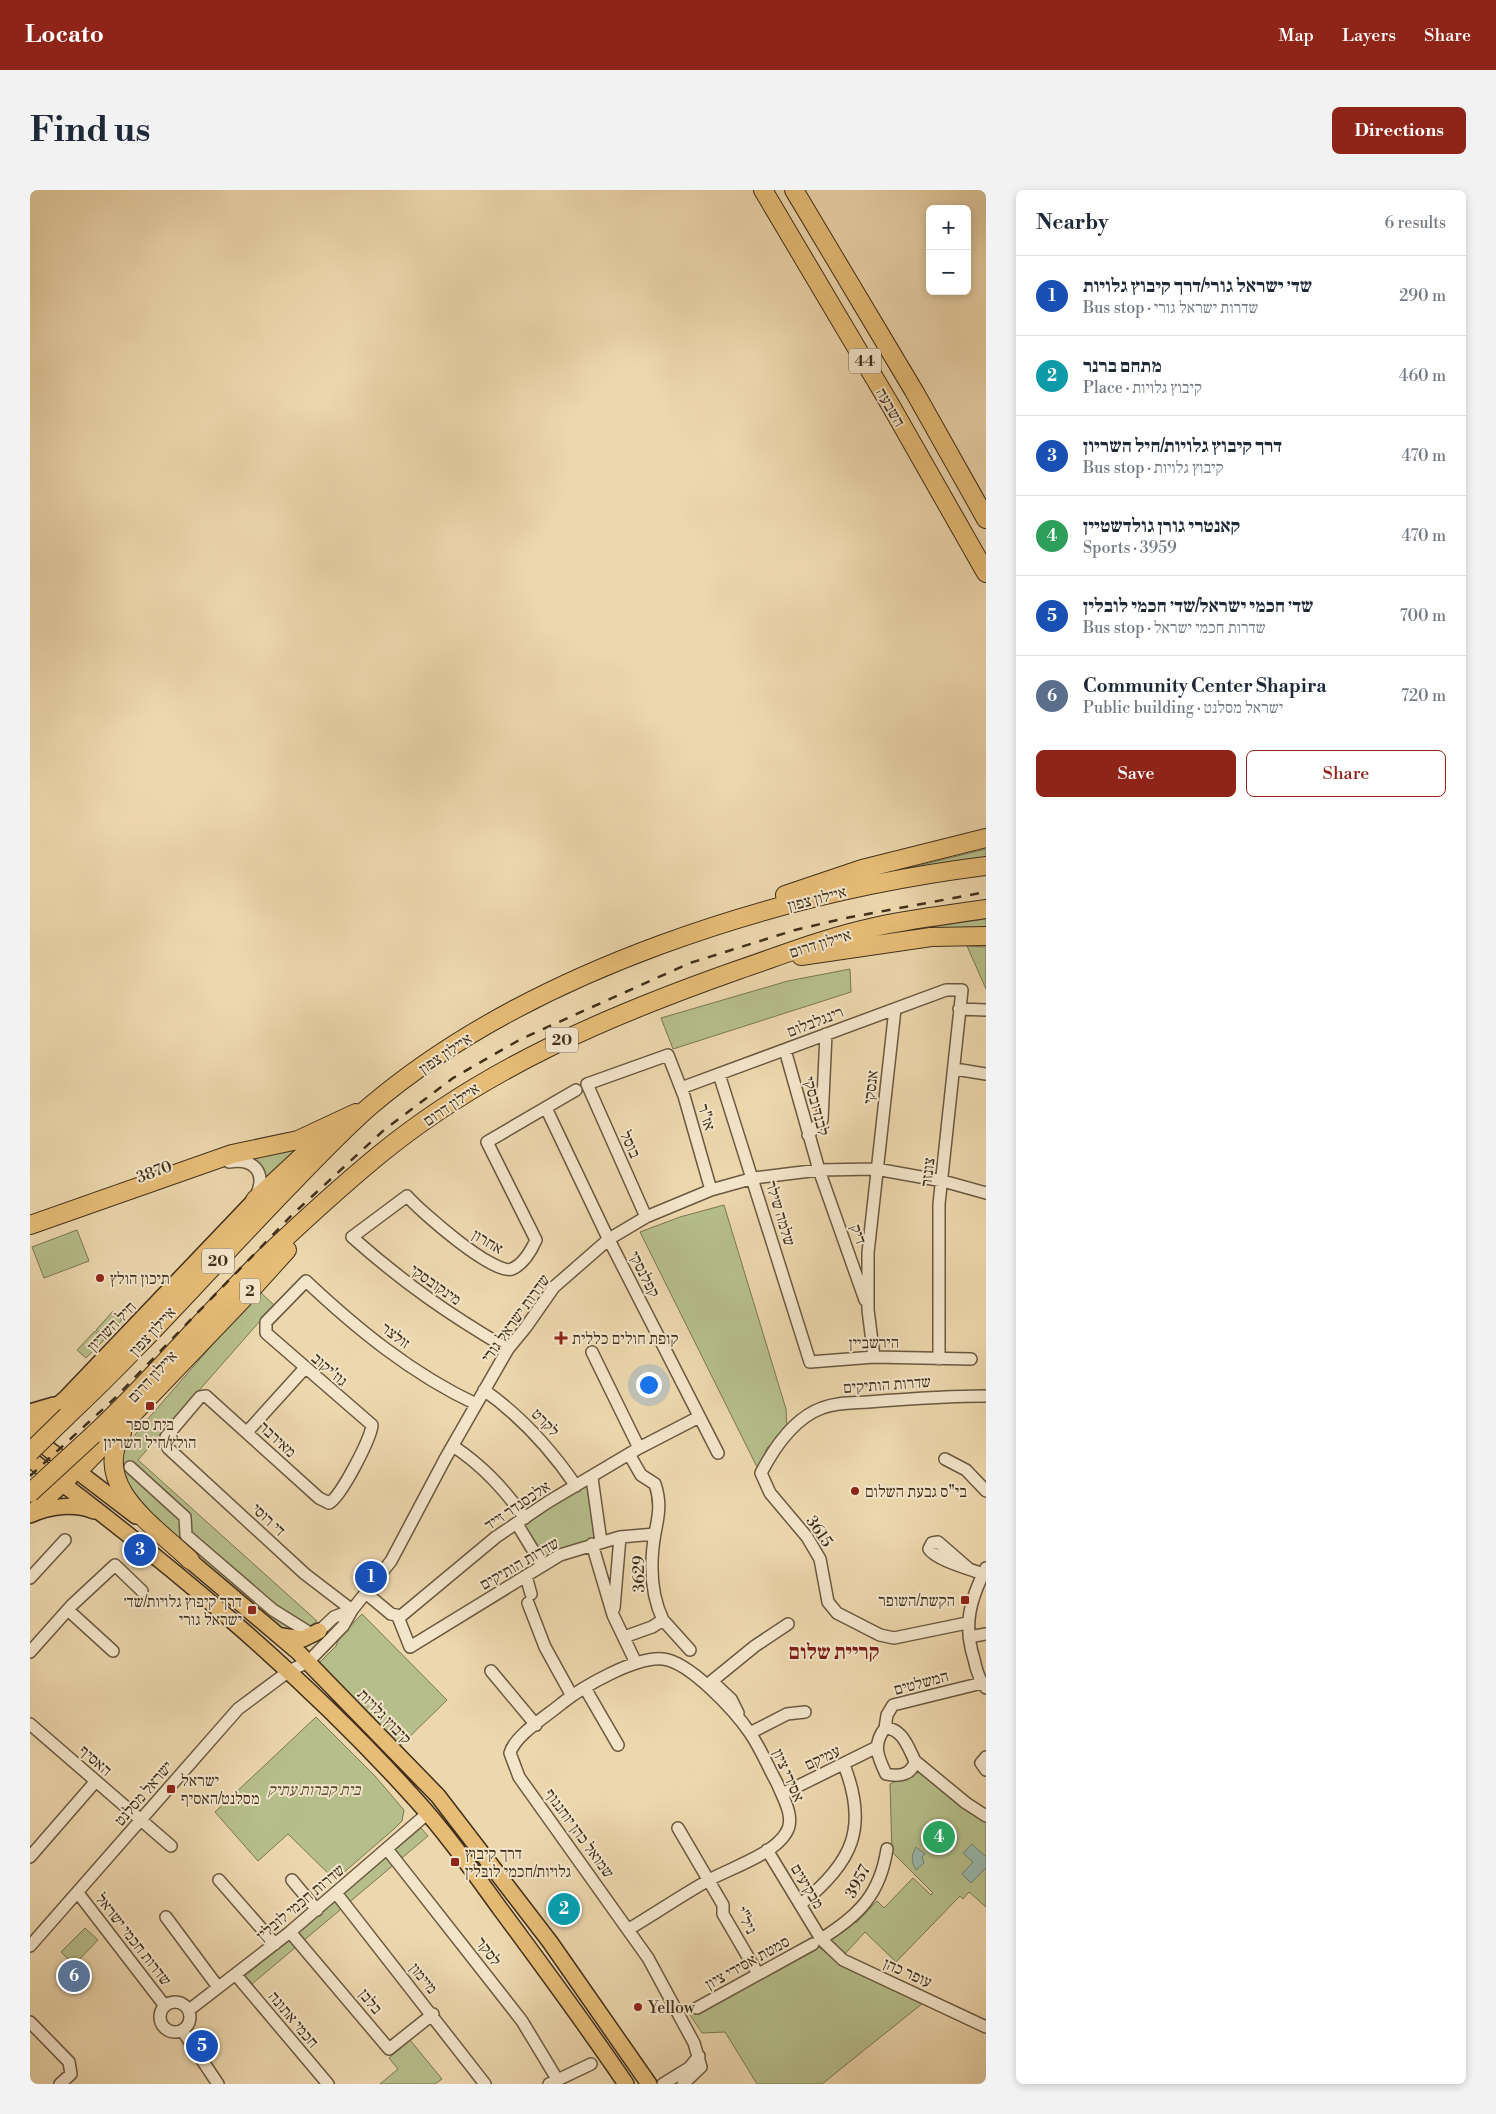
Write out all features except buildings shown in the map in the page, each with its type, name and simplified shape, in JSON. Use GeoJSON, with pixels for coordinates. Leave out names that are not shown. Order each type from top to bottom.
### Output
{"type":"FeatureCollection","features":[{"type":"Feature","properties":{"kind":"highway","name":"השבעה"},"geometry":{"type":"LineString","coordinates":[[763,190],[891,406],[986,574]]}},
{"type":"Feature","properties":{"kind":"highway","name":"השבעה"},"geometry":{"type":"LineString","coordinates":[[794,190],[914,391],[986,519]]}},
{"type":"Feature","properties":{"kind":"highway"},"geometry":{"type":"LineString","coordinates":[[676,940],[783,896],[862,869],[986,838]]}},
{"type":"Feature","properties":{"kind":"highway","name":"איילון צפון"},"geometry":{"type":"LineString","coordinates":[[30,1452],[102,1384],[275,1200],[370,1106],[438,1056],[520,1008],[606,967],[676,940],[794,903],[856,888],[986,866]]}},
{"type":"Feature","properties":{"kind":"highway","name":"איילון דרום"},"geometry":{"type":"LineString","coordinates":[[30,1493],[122,1408],[263,1259],[348,1181],[399,1139],[471,1089],[510,1067],[598,1023],[675,992],[836,936],[873,927],[986,909]]}},
{"type":"Feature","properties":{"kind":"highway"},"geometry":{"type":"LineString","coordinates":[[761,962],[922,938],[986,936]]}},
{"type":"Feature","properties":{"kind":"highway"},"geometry":{"type":"LineString","coordinates":[[254,1200],[315,1142],[342,1122],[370,1106]]}},
{"type":"Feature","properties":{"kind":"highway"},"geometry":{"type":"LineString","coordinates":[[30,1225],[232,1154],[298,1140],[370,1106]]}},
{"type":"Feature","properties":{"kind":"highway","name":"2"},"geometry":{"type":"LineString","coordinates":[[79,1470],[276,1263],[320,1208]]}},
{"type":"Feature","properties":{"kind":"highway"},"geometry":{"type":"LineString","coordinates":[[132,1416],[114,1448],[113,1467],[116,1482],[131,1504],[190,1560]]}},
{"type":"Feature","properties":{"kind":"main road","name":"חיל השריון"},"geometry":{"type":"LineString","coordinates":[[30,1429],[66,1398],[254,1200]]}},
{"type":"Feature","properties":{"kind":"main road"},"geometry":{"type":"LineString","coordinates":[[30,1412],[47,1407],[66,1398]]}},
{"type":"Feature","properties":{"kind":"main road","name":"קיבוץ גלויות"},"geometry":{"type":"LineString","coordinates":[[30,1435],[79,1470],[190,1560],[303,1657],[434,1792],[462,1825],[550,1942],[649,2084]]}},
{"type":"Feature","properties":{"kind":"main road"},"geometry":{"type":"LineString","coordinates":[[30,1459],[106,1517],[289,1671],[428,1813],[536,1957],[626,2084]]}},
{"type":"Feature","properties":{"kind":"main road"},"geometry":{"type":"LineString","coordinates":[[30,1514],[79,1470]]}},
{"type":"Feature","properties":{"kind":"main road"},"geometry":{"type":"LineString","coordinates":[[30,1514],[52,1508],[73,1506],[91,1509],[106,1517]]}},
{"type":"Feature","properties":{"kind":"main road"},"geometry":{"type":"LineString","coordinates":[[278,1635],[300,1640],[316,1633]]}},
{"type":"Feature","properties":{"kind":"street","name":"רינגלבלום"},"geometry":{"type":"LineString","coordinates":[[681,1088],[946,990],[962,990]]}},
{"type":"Feature","properties":{"kind":"street","name":"צונזר"},"geometry":{"type":"LineString","coordinates":[[939,1359],[939,1204],[955,1070],[962,990]]}},
{"type":"Feature","properties":{"kind":"street","name":"אנסקי"},"geometry":{"type":"LineString","coordinates":[[876,1169],[895,1009]]}},
{"type":"Feature","properties":{"kind":"street"},"geometry":{"type":"LineString","coordinates":[[960,1009],[986,1010]]}},
{"type":"Feature","properties":{"kind":"street"},"geometry":{"type":"LineString","coordinates":[[808,1135],[822,1120],[826,1034]]}},
{"type":"Feature","properties":{"kind":"street","name":"לבנדובסקי"},"geometry":{"type":"LineString","coordinates":[[785,1050],[819,1170]]}},
{"type":"Feature","properties":{"kind":"street","name":"אז\"ר"},"geometry":{"type":"LineString","coordinates":[[587,1084],[668,1055],[681,1088],[711,1190]]}},
{"type":"Feature","properties":{"kind":"street"},"geometry":{"type":"LineString","coordinates":[[955,1070],[986,1074]]}},
{"type":"Feature","properties":{"kind":"street","name":"שלמה שילר"},"geometry":{"type":"LineString","coordinates":[[719,1074],[754,1178],[810,1362]]}},
{"type":"Feature","properties":{"kind":"street","name":"בוסל"},"geometry":{"type":"LineString","coordinates":[[587,1084],[646,1217]]}},
{"type":"Feature","properties":{"kind":"street"},"geometry":{"type":"LineString","coordinates":[[546,1108],[576,1090]]}},
{"type":"Feature","properties":{"kind":"street","name":"אחרון"},"geometry":{"type":"LineString","coordinates":[[352,1237],[407,1196],[419,1210],[454,1239],[496,1266],[510,1270],[514,1268],[527,1257],[536,1240],[487,1142],[546,1108]]}},
{"type":"Feature","properties":{"kind":"street","name":"קפלנסקי"},"geometry":{"type":"LineString","coordinates":[[546,1108],[609,1239],[718,1453]]}},
{"type":"Feature","properties":{"kind":"street","name":"3870"},"geometry":{"type":"LineString","coordinates":[[30,1233],[237,1160],[251,1163],[259,1173],[260,1184],[254,1200]]}},
{"type":"Feature","properties":{"kind":"street","name":"שדרות ישראל גורי"},"geometry":{"type":"LineString","coordinates":[[289,1671],[303,1657],[343,1626],[352,1610],[367,1594],[391,1561],[476,1404],[508,1350],[554,1287],[609,1239],[646,1217],[711,1190],[754,1178],[819,1170],[876,1169],[943,1180],[986,1193]]}},
{"type":"Feature","properties":{"kind":"street","name":"דיק"},"geometry":{"type":"LineString","coordinates":[[874,1357],[868,1310],[868,1253],[876,1169]]}},
{"type":"Feature","properties":{"kind":"street","name":"דיק"},"geometry":{"type":"LineString","coordinates":[[819,1170],[868,1310]]}},
{"type":"Feature","properties":{"kind":"street","name":"מינקובסקי"},"geometry":{"type":"LineString","coordinates":[[352,1237],[391,1272],[425,1298],[508,1350]]}},
{"type":"Feature","properties":{"kind":"street"},"geometry":{"type":"LineString","coordinates":[[850,1257],[868,1253]]}},
{"type":"Feature","properties":{"kind":"street","name":"זולצר"},"geometry":{"type":"LineString","coordinates":[[266,1333],[266,1322],[306,1281],[391,1352],[431,1380],[476,1404]]}},
{"type":"Feature","properties":{"kind":"street","name":"גוז'יקוב"},"geometry":{"type":"LineString","coordinates":[[266,1333],[371,1423],[373,1428],[344,1488],[329,1503]]}},
{"type":"Feature","properties":{"kind":"street"},"geometry":{"type":"LineString","coordinates":[[592,1352],[634,1451]]}},
{"type":"Feature","properties":{"kind":"street","name":"הירשביין"},"geometry":{"type":"LineString","coordinates":[[810,1362],[874,1357],[971,1359]]}},
{"type":"Feature","properties":{"kind":"street"},"geometry":{"type":"LineString","coordinates":[[247,1432],[305,1368]]}},
{"type":"Feature","properties":{"kind":"street","name":"לקרט"},"geometry":{"type":"LineString","coordinates":[[484,1390],[524,1422],[553,1453],[576,1486]]}},
{"type":"Feature","properties":{"kind":"street","name":"מאירבר"},"geometry":{"type":"LineString","coordinates":[[168,1448],[166,1437],[200,1397],[206,1396],[319,1498],[329,1503]]}},
{"type":"Feature","properties":{"kind":"street","name":"שדרות הותיקים"},"geometry":{"type":"LineString","coordinates":[[761,1473],[777,1444],[798,1424],[821,1408],[838,1404],[936,1396],[986,1396]]}},
{"type":"Feature","properties":{"kind":"street","name":"אלכסנדר זייד"},"geometry":{"type":"LineString","coordinates":[[398,1617],[496,1537],[634,1451],[698,1417]]}},
{"type":"Feature","properties":{"kind":"street"},"geometry":{"type":"LineString","coordinates":[[453,1446],[473,1460],[494,1479],[521,1521],[542,1565]]}},
{"type":"Feature","properties":{"kind":"street","name":"די רוסי"},"geometry":{"type":"LineString","coordinates":[[168,1448],[305,1574],[352,1610]]}},
{"type":"Feature","properties":{"kind":"street","name":"3629"},"geometry":{"type":"LineString","coordinates":[[634,1451],[641,1475],[655,1484],[660,1497],[660,1515],[655,1534],[652,1593],[663,1620],[690,1650]]}},
{"type":"Feature","properties":{"kind":"street"},"geometry":{"type":"LineString","coordinates":[[945,1459],[966,1470],[986,1491]]}},
{"type":"Feature","properties":{"kind":"street"},"geometry":{"type":"LineString","coordinates":[[130,1467],[185,1517],[186,1535],[274,1610],[316,1633]]}},
{"type":"Feature","properties":{"kind":"street","name":"3615"},"geometry":{"type":"LineString","coordinates":[[761,1473],[770,1493],[806,1537],[820,1559],[828,1602],[837,1613],[880,1635],[894,1638],[967,1623]]}},
{"type":"Feature","properties":{"kind":"street"},"geometry":{"type":"LineString","coordinates":[[592,1478],[597,1543],[613,1615],[636,1663]]}},
{"type":"Feature","properties":{"kind":"street","name":"שדרות הותיקים"},"geometry":{"type":"LineString","coordinates":[[398,1617],[410,1647],[560,1555],[620,1537],[655,1534]]}},
{"type":"Feature","properties":{"kind":"street"},"geometry":{"type":"LineString","coordinates":[[613,1615],[620,1537]]}},
{"type":"Feature","properties":{"kind":"street"},"geometry":{"type":"LineString","coordinates":[[30,1578],[65,1540]]}},
{"type":"Feature","properties":{"kind":"street"},"geometry":{"type":"LineString","coordinates":[[30,1652],[68,1610],[115,1565],[142,1591]]}},
{"type":"Feature","properties":{"kind":"street"},"geometry":{"type":"LineString","coordinates":[[969,1569],[984,1571],[973,1596],[967,1623],[971,1650],[984,1685]]}},
{"type":"Feature","properties":{"kind":"street"},"geometry":{"type":"LineString","coordinates":[[526,1576],[529,1599],[545,1647],[572,1696]]}},
{"type":"Feature","properties":{"kind":"street"},"geometry":{"type":"LineString","coordinates":[[367,1594],[398,1617]]}},
{"type":"Feature","properties":{"kind":"street"},"geometry":{"type":"LineString","coordinates":[[68,1610],[113,1651]]}},
{"type":"Feature","properties":{"kind":"street","name":"שדרות ישראל גורי"},"geometry":{"type":"LineString","coordinates":[[303,1657],[316,1633],[340,1614],[352,1610]]}},
{"type":"Feature","properties":{"kind":"street"},"geometry":{"type":"LineString","coordinates":[[624,1637],[652,1627],[663,1620]]}},
{"type":"Feature","properties":{"kind":"street"},"geometry":{"type":"LineString","coordinates":[[712,1680],[755,1646],[788,1624]]}},
{"type":"Feature","properties":{"kind":"street"},"geometry":{"type":"LineString","coordinates":[[969,1637],[986,1634]]}},
{"type":"Feature","properties":{"kind":"street"},"geometry":{"type":"LineString","coordinates":[[650,1659],[662,1654],[678,1656],[693,1663],[731,1699],[748,1730],[787,1714],[805,1712]]}},
{"type":"Feature","properties":{"kind":"street","name":"אסירי ציון"},"geometry":{"type":"LineString","coordinates":[[510,1753],[514,1744],[572,1696],[636,1663],[650,1659],[670,1660],[688,1668],[748,1730],[782,1794],[789,1814],[790,1823],[787,1832],[780,1841],[767,1850],[709,1880],[629,1929]]}},
{"type":"Feature","properties":{"kind":"street","name":"ישראל מסלנט"},"geometry":{"type":"LineString","coordinates":[[30,1946],[238,1709],[289,1671]]}},
{"type":"Feature","properties":{"kind":"street"},"geometry":{"type":"LineString","coordinates":[[491,1671],[536,1725]]}},
{"type":"Feature","properties":{"kind":"street","name":"המשלטים"},"geometry":{"type":"LineString","coordinates":[[885,1728],[886,1714],[893,1705],[984,1685]]}},
{"type":"Feature","properties":{"kind":"street"},"geometry":{"type":"LineString","coordinates":[[585,1688],[618,1745]]}},
{"type":"Feature","properties":{"kind":"street","name":"האסיף"},"geometry":{"type":"LineString","coordinates":[[30,1724],[171,1846]]}},
{"type":"Feature","properties":{"kind":"street"},"geometry":{"type":"LineString","coordinates":[[915,1761],[912,1770],[906,1774],[894,1776],[886,1774],[875,1748],[878,1736],[885,1728],[892,1728],[899,1732],[915,1761],[966,1804],[986,1816]]}},
{"type":"Feature","properties":{"kind":"street","name":"עמיקם"},"geometry":{"type":"LineString","coordinates":[[782,1794],[875,1748]]}},
{"type":"Feature","properties":{"kind":"street","name":"שמואל כהן יוחננוף"},"geometry":{"type":"LineString","coordinates":[[510,1753],[519,1777],[629,1929]]}},
{"type":"Feature","properties":{"kind":"street"},"geometry":{"type":"LineString","coordinates":[[986,1757],[981,1763],[986,1770]]}},
{"type":"Feature","properties":{"kind":"street"},"geometry":{"type":"LineString","coordinates":[[801,1904],[827,1881],[839,1866],[847,1853],[856,1827],[855,1801],[844,1765]]}},
{"type":"Feature","properties":{"kind":"street"},"geometry":{"type":"LineString","coordinates":[[30,1857],[96,1781]]}},
{"type":"Feature","properties":{"kind":"street","name":"שדרות חכמי לובלין"},"geometry":{"type":"LineString","coordinates":[[189,2010],[317,1910],[428,1813]]}},
{"type":"Feature","properties":{"kind":"street","name":"ניל\"י"},"geometry":{"type":"LineString","coordinates":[[678,1828],[723,1905],[723,1914],[758,1974]]}},
{"type":"Feature","properties":{"kind":"street","name":"לסקר"},"geometry":{"type":"LineString","coordinates":[[387,1848],[522,2021],[553,2081]]}},
{"type":"Feature","properties":{"kind":"street","name":"3957"},"geometry":{"type":"LineString","coordinates":[[817,1942],[848,1922],[862,1910],[879,1878],[887,1849]]}},
{"type":"Feature","properties":{"kind":"street","name":"מבקיעים"},"geometry":{"type":"LineString","coordinates":[[767,1850],[801,1904],[817,1942]]}},
{"type":"Feature","properties":{"kind":"street"},"geometry":{"type":"LineString","coordinates":[[219,1880],[275,1944]]}},
{"type":"Feature","properties":{"kind":"street"},"geometry":{"type":"LineString","coordinates":[[292,1880],[317,1910]]}},
{"type":"Feature","properties":{"kind":"street","name":"שדרות חכמי ישראל"},"geometry":{"type":"LineString","coordinates":[[78,1893],[165,2006]]}},
{"type":"Feature","properties":{"kind":"street","name":"מיימון"},"geometry":{"type":"LineString","coordinates":[[336,1893],[485,2084]]}},
{"type":"Feature","properties":{"kind":"street"},"geometry":{"type":"LineString","coordinates":[[166,1917],[218,1987]]}},
{"type":"Feature","properties":{"kind":"street"},"geometry":{"type":"LineString","coordinates":[[629,1929],[658,1975],[699,2056],[701,2067],[683,2084]]}},
{"type":"Feature","properties":{"kind":"street","name":"בלבן"},"geometry":{"type":"LineString","coordinates":[[290,1932],[389,2049],[432,2014]]}},
{"type":"Feature","properties":{"kind":"street","name":"סמטת אסירי ציון"},"geometry":{"type":"LineString","coordinates":[[697,2008],[817,1942]]}},
{"type":"Feature","properties":{"kind":"street","name":"עופר כהן"},"geometry":{"type":"LineString","coordinates":[[817,1942],[856,1967],[985,2025]]}},
{"type":"Feature","properties":{"kind":"street","name":"חכמי אתונה"},"geometry":{"type":"LineString","coordinates":[[236,1975],[328,2084]]}},
{"type":"Feature","properties":{"kind":"street"},"geometry":{"type":"LineString","coordinates":[[176,2002],[181,2003],[189,2010],[188,2023],[182,2030],[170,2030],[163,2024],[161,2015],[165,2006],[176,2002]]}},
{"type":"Feature","properties":{"kind":"street"},"geometry":{"type":"LineString","coordinates":[[30,2022],[69,2062],[71,2074],[60,2084]]}},
{"type":"Feature","properties":{"kind":"street"},"geometry":{"type":"LineString","coordinates":[[182,2030],[218,2084]]}},
{"type":"Feature","properties":{"kind":"street"},"geometry":{"type":"LineString","coordinates":[[664,2084],[688,2068],[699,2056]]}},
{"type":"Feature","properties":{"kind":"street"},"geometry":{"type":"LineString","coordinates":[[553,2081],[591,2064]]}},
{"type":"Feature","properties":{"kind":"green space"},"geometry":{"type":"Polygon","coordinates":[[[986,849],[986,858],[860,880],[986,849]]]}},
{"type":"Feature","properties":{"kind":"green space"},"geometry":{"type":"Polygon","coordinates":[[[986,919],[986,930],[895,936],[896,932],[986,919]]]}},
{"type":"Feature","properties":{"kind":"green space"},"geometry":{"type":"Polygon","coordinates":[[[967,946],[986,947],[986,989],[967,946]]]}},
{"type":"Feature","properties":{"kind":"green space"},"geometry":{"type":"Polygon","coordinates":[[[850,969],[851,992],[673,1049],[661,1018],[788,981],[850,969]]]}},
{"type":"Feature","properties":{"kind":"green space"},"geometry":{"type":"Polygon","coordinates":[[[301,1147],[264,1186],[249,1158],[301,1147]]]}},
{"type":"Feature","properties":{"kind":"green space"},"geometry":{"type":"Polygon","coordinates":[[[724,1205],[786,1409],[787,1428],[767,1448],[758,1469],[640,1232],[680,1217],[724,1205]]]}},
{"type":"Feature","properties":{"kind":"green space"},"geometry":{"type":"Polygon","coordinates":[[[77,1230],[89,1261],[44,1278],[32,1247],[77,1230]]]}},
{"type":"Feature","properties":{"kind":"green space"},"geometry":{"type":"Polygon","coordinates":[[[259,1291],[274,1305],[138,1460],[317,1621],[298,1634],[282,1633],[143,1508],[123,1479],[119,1458],[140,1428],[259,1291]]]}},
{"type":"Feature","properties":{"kind":"green space"},"geometry":{"type":"Polygon","coordinates":[[[113,1311],[122,1320],[105,1338],[96,1330],[113,1311]]]}},
{"type":"Feature","properties":{"kind":"green space"},"geometry":{"type":"Polygon","coordinates":[[[95,1331],[104,1340],[86,1358],[77,1350],[95,1331]]]}},
{"type":"Feature","properties":{"kind":"green space"},"geometry":{"type":"Polygon","coordinates":[[[589,1481],[597,1539],[543,1562],[519,1524],[589,1481]]]}},
{"type":"Feature","properties":{"kind":"green space"},"geometry":{"type":"Polygon","coordinates":[[[362,1614],[447,1700],[399,1747],[318,1664],[336,1646],[339,1638],[362,1614]]]}},
{"type":"Feature","properties":{"kind":"green space","name":"בית קברות עתיק"},"geometry":{"type":"Polygon","coordinates":[[[316,1717],[375,1776],[404,1810],[402,1821],[335,1880],[288,1834],[258,1861],[215,1812],[316,1717]]]}},
{"type":"Feature","properties":{"kind":"green space"},"geometry":{"type":"Polygon","coordinates":[[[922,1769],[971,1813],[986,1821],[986,1907],[969,1892],[963,1899],[960,1896],[896,1962],[865,1932],[843,1956],[828,1942],[853,1920],[856,1923],[877,1901],[884,1908],[913,1878],[931,1895],[933,1893],[892,1852],[890,1784],[922,1769]]]}},
{"type":"Feature","properties":{"kind":"green space"},"geometry":{"type":"Polygon","coordinates":[[[421,1828],[428,1836],[252,1984],[245,1976],[421,1828]]]}},
{"type":"Feature","properties":{"kind":"green space"},"geometry":{"type":"Polygon","coordinates":[[[85,1928],[98,1940],[74,1965],[61,1952],[85,1928]]]}},
{"type":"Feature","properties":{"kind":"green space"},"geometry":{"type":"Polygon","coordinates":[[[816,1945],[847,1968],[923,2003],[822,2084],[757,2084],[725,2032],[702,2033],[690,2015],[816,1945]]]}},
{"type":"Feature","properties":{"kind":"green space"},"geometry":{"type":"Polygon","coordinates":[[[410,2040],[442,2079],[435,2084],[380,2084],[398,2069],[389,2058],[410,2040]]]}},
{"type":"Feature","properties":{"kind":"water"},"geometry":{"type":"Polygon","coordinates":[[[972,1844],[986,1857],[986,1868],[971,1883],[962,1874],[973,1862],[963,1853],[972,1844]]]}},
{"type":"Feature","properties":{"kind":"water"},"geometry":{"type":"Polygon","coordinates":[[[916,1847],[925,1854],[922,1857],[924,1863],[916,1870],[912,1858],[916,1847]]]}},
{"type":"Feature","properties":{"kind":"railway"},"geometry":{"type":"LineString","coordinates":[[30,1476],[115,1398],[294,1213],[384,1130],[453,1078],[521,1039],[690,963],[795,930],[846,918],[986,892]]}},
{"type":"Feature","properties":{"kind":"place","name":"תיכון הולץ"},"geometry":{"type":"Point","coordinates":[100,1278]}},
{"type":"Feature","properties":{"kind":"place","name":"קופת חולים כללית"},"geometry":{"type":"Point","coordinates":[561,1338]}},
{"type":"Feature","properties":{"kind":"place","name":"בית ספר הולץ/חיל השריון"},"geometry":{"type":"Point","coordinates":[150,1406]}},
{"type":"Feature","properties":{"kind":"place","name":"בי\"ס גבעת השלום"},"geometry":{"type":"Point","coordinates":[855,1491]}},
{"type":"Feature","properties":{"kind":"place","name":"דרך קיבוץ גלויות/חיל השריון"},"geometry":{"type":"Point","coordinates":[140,1550]}},
{"type":"Feature","properties":{"kind":"place","name":"שד׳ ישראל גורי/דרך קיבוץ גלויות"},"geometry":{"type":"Point","coordinates":[371,1577]}},
{"type":"Feature","properties":{"kind":"place","name":"הקשת/השופר"},"geometry":{"type":"Point","coordinates":[965,1600]}},
{"type":"Feature","properties":{"kind":"place","name":"דרך קיבוץ גלויות/שד׳ ישראל גורי"},"geometry":{"type":"Point","coordinates":[252,1610]}},
{"type":"Feature","properties":{"kind":"place","name":"ישראל מסלנט/האסיף"},"geometry":{"type":"Point","coordinates":[171,1789]}},
{"type":"Feature","properties":{"kind":"place","name":"קאנטרי גורן גולדשטיין"},"geometry":{"type":"Point","coordinates":[939,1837]}},
{"type":"Feature","properties":{"kind":"place","name":"דרך קיבוץ גלויות/חכמי לובלין"},"geometry":{"type":"Point","coordinates":[455,1862]}},
{"type":"Feature","properties":{"kind":"place","name":"מתחם ברנר"},"geometry":{"type":"Point","coordinates":[564,1909]}},
{"type":"Feature","properties":{"kind":"place","name":"Community Center Shapira"},"geometry":{"type":"Point","coordinates":[74,1976]}},
{"type":"Feature","properties":{"kind":"place","name":"Yellow"},"geometry":{"type":"Point","coordinates":[638,2007]}},
{"type":"Feature","properties":{"kind":"place","name":"שד׳ חכמי ישראל/שד׳ חכמי לובלין"},"geometry":{"type":"Point","coordinates":[202,2046]}},
{"type":"Feature","properties":{"kind":"district","name":"קריית שלום"},"geometry":{"type":"Point","coordinates":[834,1652]}}]}
